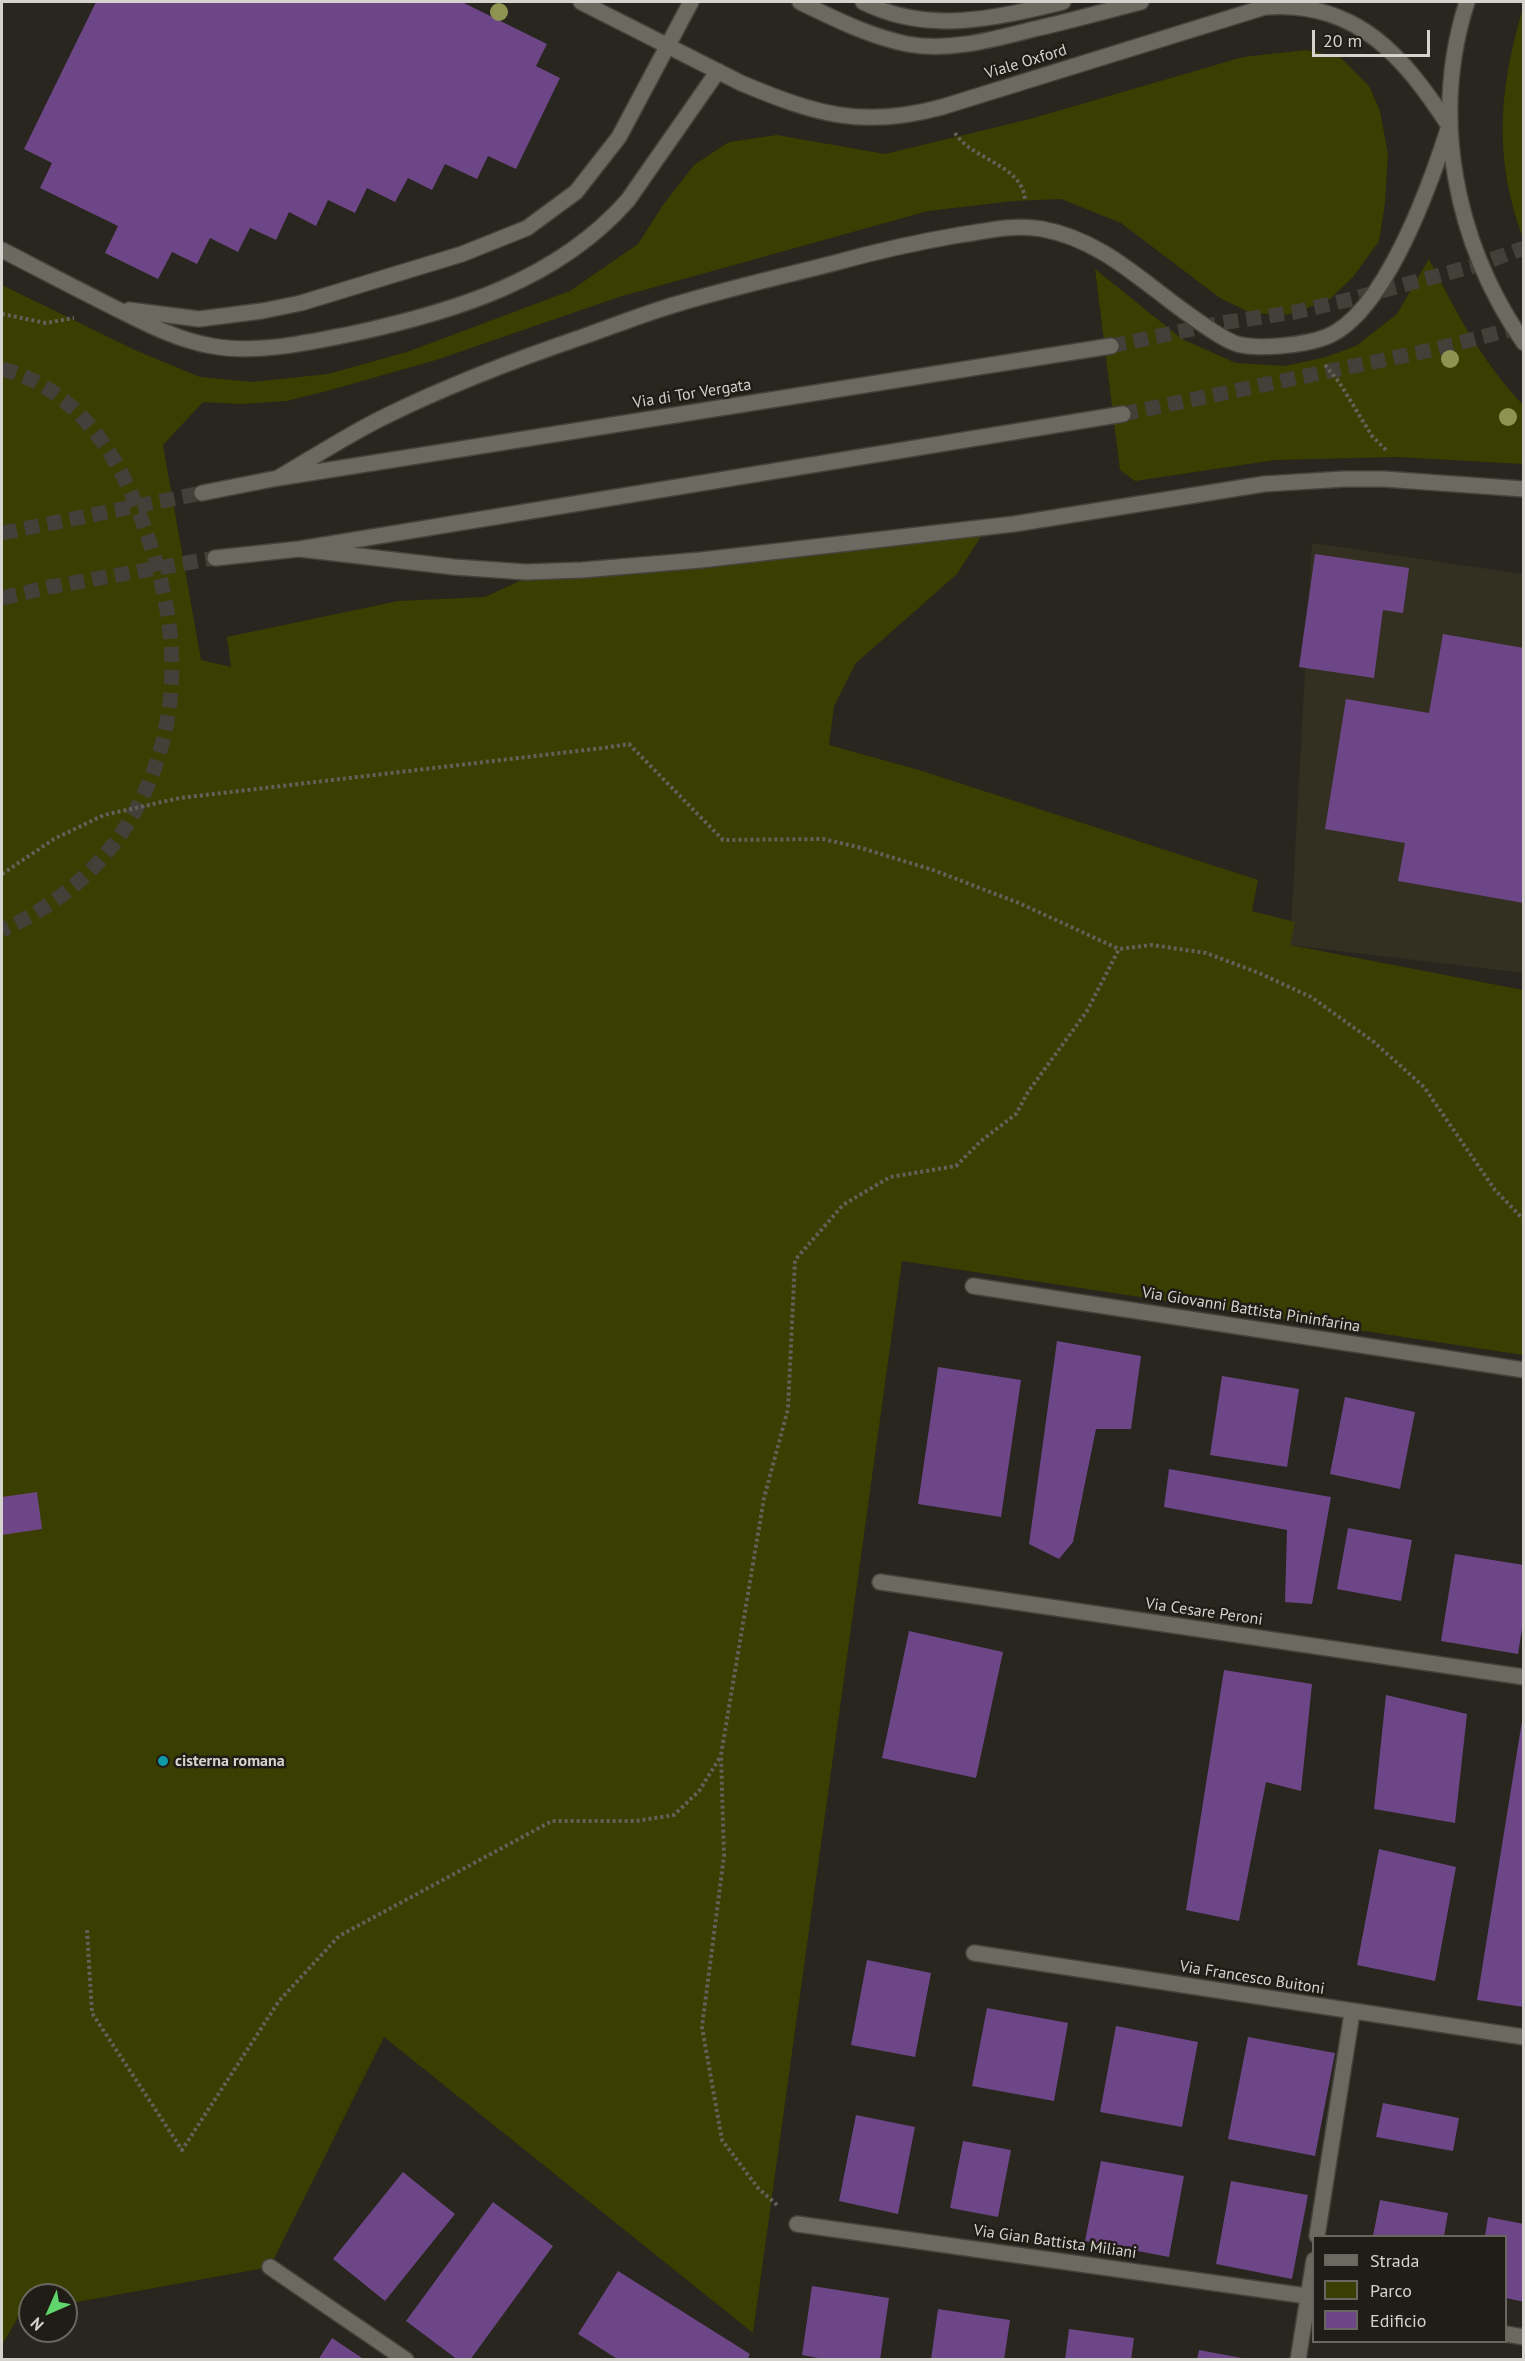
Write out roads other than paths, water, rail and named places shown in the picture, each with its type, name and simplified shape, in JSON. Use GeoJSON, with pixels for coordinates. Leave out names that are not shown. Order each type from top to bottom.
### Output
{"type":"FeatureCollection","features":[{"type":"Feature","properties":{"kind":"main road","name":"Viale Oxford"},"geometry":{"type":"LineString","coordinates":[[581,2],[763,92],[824,113],[847,118],[888,118],[942,107],[1265,7],[1296,4],[1328,10],[1355,21],[1376,36],[1415,77],[1449,126]]}},
{"type":"Feature","properties":{"kind":"main road"},"geometry":{"type":"LineString","coordinates":[[108,305],[199,319],[261,312],[301,303],[462,254],[527,228],[576,192],[619,137],[691,2]]}},
{"type":"Feature","properties":{"kind":"main road","name":"Viale Oxford"},"geometry":{"type":"LineString","coordinates":[[800,2],[853,28],[878,36],[908,44],[941,46],[999,38],[1141,2]]}},
{"type":"Feature","properties":{"kind":"main road"},"geometry":{"type":"LineString","coordinates":[[863,2],[907,16],[951,21],[995,18],[1063,2]]}},
{"type":"Feature","properties":{"kind":"main road","name":"Viale Oxford"},"geometry":{"type":"LineString","coordinates":[[1467,2],[1455,47],[1449,126],[1460,202],[1471,239],[1489,283],[1511,324],[1524,342]]}},
{"type":"Feature","properties":{"kind":"main road"},"geometry":{"type":"LineString","coordinates":[[2,250],[155,328],[211,346],[249,349],[327,339],[398,323],[474,302],[556,262],[613,217],[650,171],[718,71]]}},
{"type":"Feature","properties":{"kind":"main road"},"geometry":{"type":"LineString","coordinates":[[202,493],[278,478],[357,430],[456,383],[665,308],[899,246],[992,229],[1019,226],[1042,229],[1085,242],[1122,263],[1215,333],[1236,344],[1259,346],[1300,343],[1328,336],[1349,322],[1381,281],[1428,190],[1449,126]]}},
{"type":"Feature","properties":{"kind":"main road","name":"Via di Tor Vergata"},"geometry":{"type":"LineString","coordinates":[[278,478],[1111,346]]}},
{"type":"Feature","properties":{"kind":"main road"},"geometry":{"type":"LineString","coordinates":[[215,558],[299,549],[1123,414]]}},
{"type":"Feature","properties":{"kind":"main road"},"geometry":{"type":"LineString","coordinates":[[299,549],[454,567],[526,572],[582,570],[701,560],[1014,524],[1264,484],[1326,480],[1384,480],[1524,489]]}},
{"type":"Feature","properties":{"kind":"main road","name":"Via Giovanni Battista Pininfarina"},"geometry":{"type":"LineString","coordinates":[[973,1286],[1524,1371]]}},
{"type":"Feature","properties":{"kind":"main road","name":"Via Cesare Peroni"},"geometry":{"type":"LineString","coordinates":[[880,1582],[1524,1677]]}},
{"type":"Feature","properties":{"kind":"main road","name":"Via Francesco Buitoni"},"geometry":{"type":"LineString","coordinates":[[974,1953],[1352,2013],[1524,2037]]}},
{"type":"Feature","properties":{"kind":"main road"},"geometry":{"type":"LineString","coordinates":[[1317,2235],[1352,2013]]}},
{"type":"Feature","properties":{"kind":"main road","name":"Via Gian Battista Miliani"},"geometry":{"type":"LineString","coordinates":[[797,2224],[1311,2296]]}},
{"type":"Feature","properties":{"kind":"main road"},"geometry":{"type":"LineString","coordinates":[[270,2267],[406,2360]]}},
{"type":"Feature","properties":{"kind":"main road"},"geometry":{"type":"LineString","coordinates":[[1298,2360],[1311,2296]]}},
{"type":"Feature","properties":{"kind":"main road"},"geometry":{"type":"LineString","coordinates":[[1507,2334],[1524,2337]]}},
{"type":"Feature","properties":{"kind":"tunnel"},"geometry":{"type":"LineString","coordinates":[[1111,346],[1221,323],[1295,312],[1352,299],[1477,265],[1524,248]]}},
{"type":"Feature","properties":{"kind":"tunnel"},"geometry":{"type":"LineString","coordinates":[[1123,414],[1431,350],[1524,326]]}},
{"type":"Feature","properties":{"kind":"tunnel"},"geometry":{"type":"LineString","coordinates":[[2,369],[26,377],[68,403],[85,420],[114,460],[126,482],[150,542],[168,616],[172,653],[171,690],[166,726],[156,763],[141,800],[129,821],[100,860],[65,893],[45,907],[2,930]]}},
{"type":"Feature","properties":{"kind":"tunnel"},"geometry":{"type":"LineString","coordinates":[[2,533],[202,493]]}},
{"type":"Feature","properties":{"kind":"tunnel"},"geometry":{"type":"LineString","coordinates":[[2,598],[49,587],[215,558]]}},
{"type":"Feature","properties":{"kind":"place","name":"cisterna romana"},"geometry":{"type":"Point","coordinates":[163,1761]}}]}
